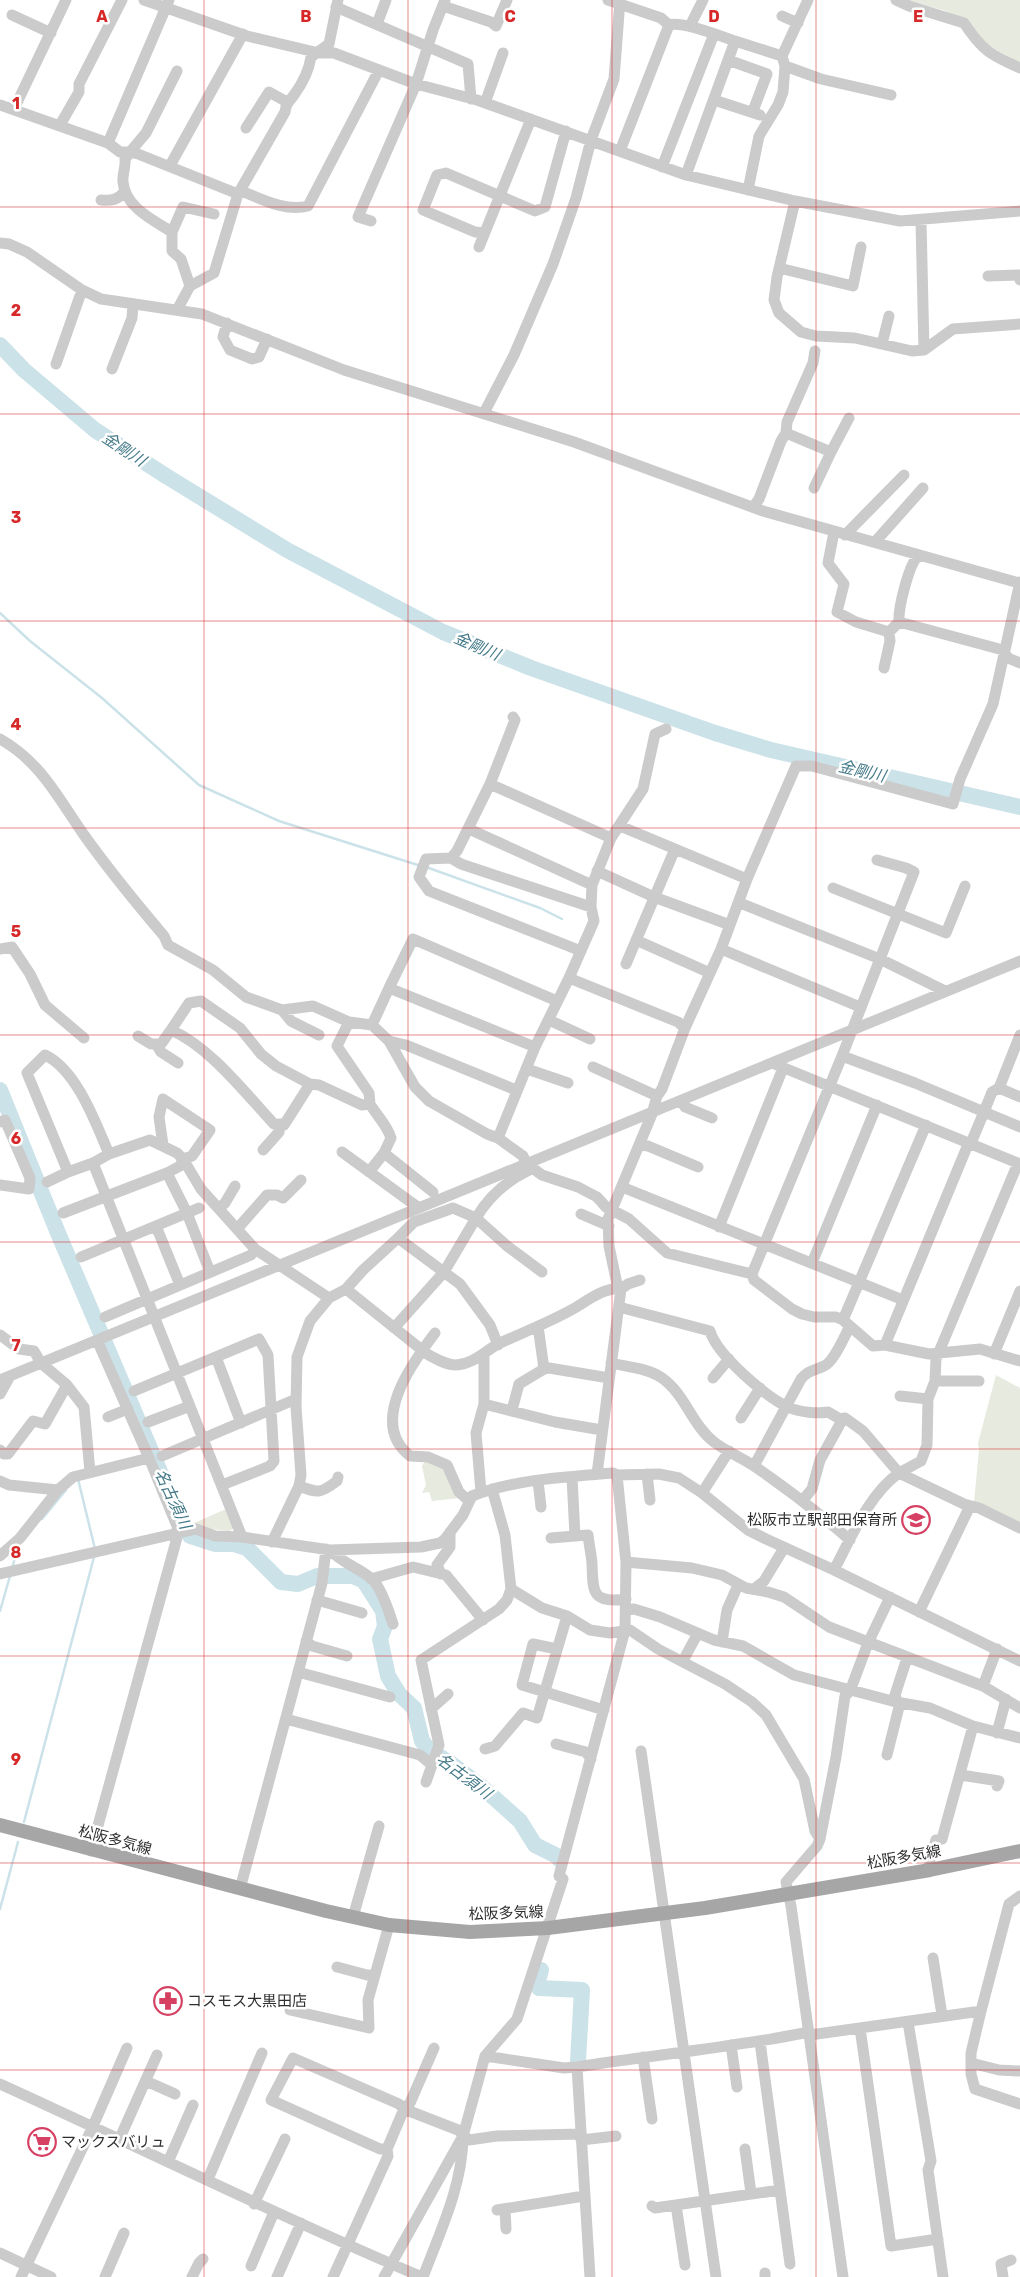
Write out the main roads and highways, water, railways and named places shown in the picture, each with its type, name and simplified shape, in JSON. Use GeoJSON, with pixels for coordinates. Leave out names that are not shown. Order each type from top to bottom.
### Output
{"type":"FeatureCollection","features":[{"type":"Feature","properties":{"kind":"main road","name":"松阪多気線"},"geometry":{"type":"LineString","coordinates":[[0,1825],[92,1851],[354,1918],[389,1925],[470,1932],[548,1928],[664,1914],[930,1870],[1020,1852]]}},
{"type":"Feature","properties":{"kind":"waterway","name":"金剛川"},"geometry":{"type":"LineString","coordinates":[[0,345],[24,370],[95,430],[166,476],[287,550],[443,632],[531,668],[715,733],[771,750],[1020,807]]}},
{"type":"Feature","properties":{"kind":"waterway"},"geometry":{"type":"LineString","coordinates":[[0,613],[30,641],[102,698],[199,785],[279,821],[421,866]]}},
{"type":"Feature","properties":{"kind":"waterway"},"geometry":{"type":"LineString","coordinates":[[426,867],[540,908],[562,919]]}},
{"type":"Feature","properties":{"kind":"waterway","name":"名古須川"},"geometry":{"type":"LineString","coordinates":[[0,1090],[58,1233],[181,1521],[190,1536],[215,1544],[234,1544],[247,1548],[281,1582],[298,1584],[317,1576],[353,1576],[364,1581],[383,1611],[385,1626],[380,1639],[388,1676],[399,1694],[414,1708],[422,1741],[429,1750],[482,1787],[520,1821],[535,1845],[557,1856],[560,1860]]}},
{"type":"Feature","properties":{"kind":"waterway"},"geometry":{"type":"LineString","coordinates":[[78,1479],[95,1549]]}},
{"type":"Feature","properties":{"kind":"waterway"},"geometry":{"type":"LineString","coordinates":[[42,1519],[66,1490]]}},
{"type":"Feature","properties":{"kind":"waterway"},"geometry":{"type":"LineString","coordinates":[[12,1568],[19,1545]]}},
{"type":"Feature","properties":{"kind":"waterway"},"geometry":{"type":"LineString","coordinates":[[24,1822],[94,1557]]}},
{"type":"Feature","properties":{"kind":"waterway"},"geometry":{"type":"LineString","coordinates":[[0,1611],[10,1576]]}},
{"type":"Feature","properties":{"kind":"waterway"},"geometry":{"type":"LineString","coordinates":[[0,1909],[18,1842]]}},
{"type":"Feature","properties":{"kind":"waterway","name":"名古須川"},"geometry":{"type":"LineString","coordinates":[[541,1970],[537,1985],[539,1988],[582,1990],[578,2061]]}},
{"type":"Feature","properties":{"kind":"place","name":"松阪市立駅部田保育所"},"geometry":{"type":"Point","coordinates":[916,1520]}},
{"type":"Feature","properties":{"kind":"place","name":"コスモス大黒田店"},"geometry":{"type":"Point","coordinates":[168,2001]}},
{"type":"Feature","properties":{"kind":"place","name":"マックスバリュ"},"geometry":{"type":"Point","coordinates":[42,2142]}}]}
